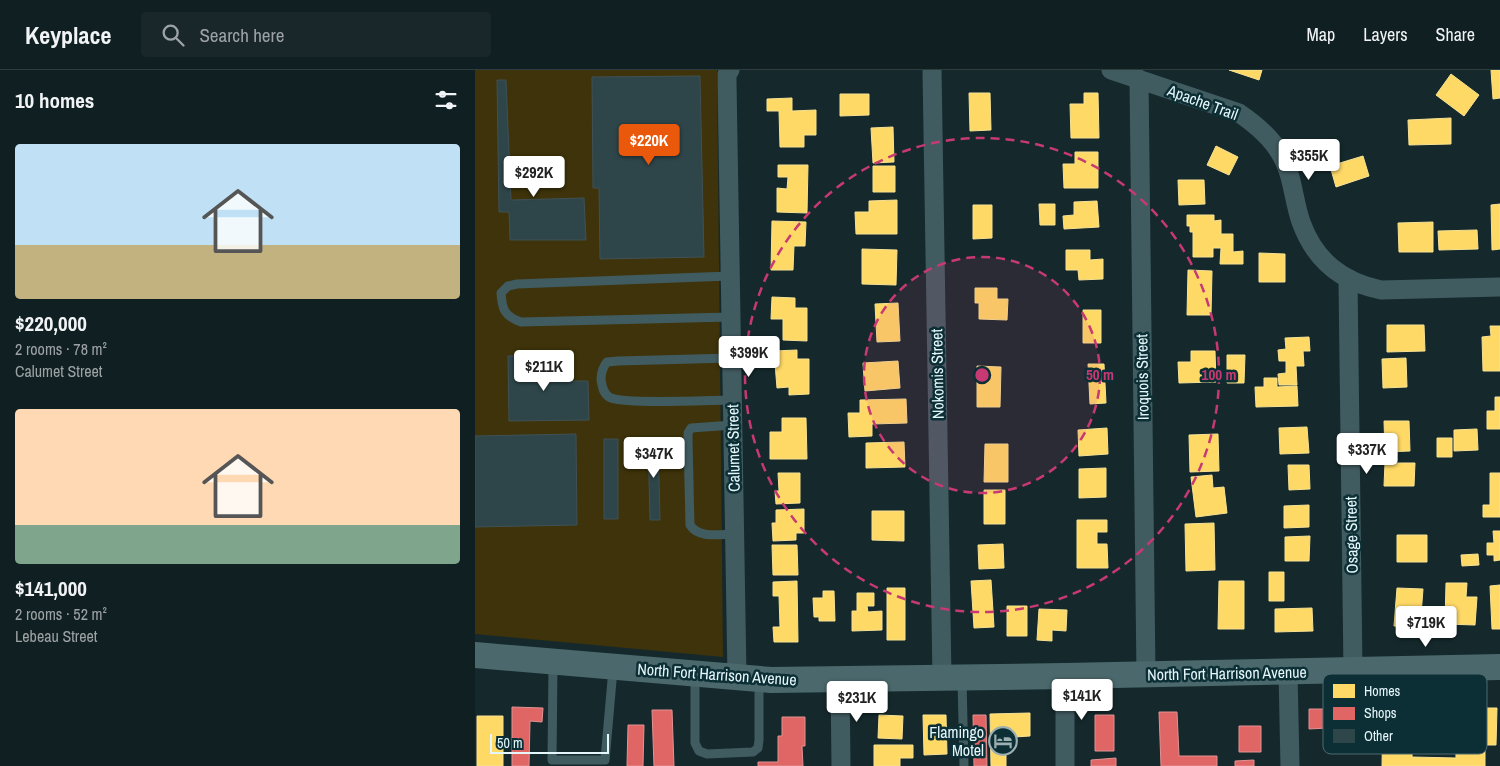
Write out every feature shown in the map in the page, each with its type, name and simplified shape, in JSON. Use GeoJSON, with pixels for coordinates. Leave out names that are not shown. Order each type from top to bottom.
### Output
{"type":"FeatureCollection","features":[{"type":"Feature","properties":{"kind":"main road","name":"North Fort Harrison Avenue"},"geometry":{"type":"LineString","coordinates":[[476,656],[748,678],[840,680],[1500,668]]}},
{"type":"Feature","properties":{"kind":"street","name":"Calumet Street"},"geometry":{"type":"LineString","coordinates":[[730,70],[727,74],[727,82],[735,534],[748,678]]}},
{"type":"Feature","properties":{"kind":"street","name":"Nokomis Street"},"geometry":{"type":"LineString","coordinates":[[932,70],[952,678]]}},
{"type":"Feature","properties":{"kind":"street","name":"Apache Trail"},"geometry":{"type":"LineString","coordinates":[[1111,70],[1239,113],[1269,137],[1280,153],[1291,175],[1301,222],[1314,248],[1330,268],[1348,280],[1381,290],[1500,288]]}},
{"type":"Feature","properties":{"kind":"street","name":"Iroquois Street"},"geometry":{"type":"LineString","coordinates":[[1139,79],[1146,675]]}},
{"type":"Feature","properties":{"kind":"street","name":"Osage Street"},"geometry":{"type":"LineString","coordinates":[[1348,280],[1353,671]]}},
{"type":"Feature","properties":{"kind":"street"},"geometry":{"type":"LineString","coordinates":[[1288,672],[1290,766]]}},
{"type":"Feature","properties":{"kind":"street"},"geometry":{"type":"LineString","coordinates":[[1065,676],[1065,766]]}},
{"type":"Feature","properties":{"kind":"street"},"geometry":{"type":"LineString","coordinates":[[840,680],[841,766]]}},
{"type":"Feature","properties":{"kind":"lane"},"geometry":{"type":"LineString","coordinates":[[730,276],[517,284],[508,286],[501,293],[502,307],[510,318],[521,322],[731,317]]}},
{"type":"Feature","properties":{"kind":"lane"},"geometry":{"type":"LineString","coordinates":[[731,358],[607,362],[603,367],[601,376],[602,388],[607,396],[615,399],[633,401],[732,400]]}},
{"type":"Feature","properties":{"kind":"lane"},"geometry":{"type":"LineString","coordinates":[[733,425],[691,428],[688,440],[690,526],[694,532],[701,534],[735,534]]}},
{"type":"Feature","properties":{"kind":"lane"},"geometry":{"type":"LineString","coordinates":[[553,661],[552,760],[605,760],[613,666]]}},
{"type":"Feature","properties":{"kind":"lane"},"geometry":{"type":"LineString","coordinates":[[695,674],[695,743],[699,751],[707,754],[753,752],[758,748],[759,708],[748,678]]}},
{"type":"Feature","properties":{"kind":"lane"},"geometry":{"type":"LineString","coordinates":[[952,678],[964,766]]}},
{"type":"Feature","properties":{"kind":"shaded area"},"geometry":{"type":"Polygon","coordinates":[[[475,70],[717,70],[723,657],[475,634],[475,70]]]}},
{"type":"Feature","properties":{"kind":"building: Homes"},"geometry":{"type":"Polygon","coordinates":[[[1229,70],[1262,70],[1259,80],[1229,70]]]}},
{"type":"Feature","properties":{"kind":"building: Homes"},"geometry":{"type":"Polygon","coordinates":[[[1491,70],[1500,70],[1500,98],[1493,99],[1491,70]]]}},
{"type":"Feature","properties":{"kind":"building: Homes"},"geometry":{"type":"Polygon","coordinates":[[[1451,74],[1479,95],[1464,116],[1436,95],[1451,74]]]}},
{"type":"Feature","properties":{"kind":"building: Homes"},"geometry":{"type":"Polygon","coordinates":[[[969,93],[990,93],[991,130],[970,131],[969,93]]]}},
{"type":"Feature","properties":{"kind":"building: Homes"},"geometry":{"type":"Polygon","coordinates":[[[1084,93],[1098,93],[1099,138],[1071,138],[1070,104],[1084,104],[1084,93]]]}},
{"type":"Feature","properties":{"kind":"building: Homes"},"geometry":{"type":"Polygon","coordinates":[[[840,94],[869,94],[869,115],[840,116],[840,94]]]}},
{"type":"Feature","properties":{"kind":"building: Homes"},"geometry":{"type":"Polygon","coordinates":[[[792,98],[792,111],[816,110],[816,135],[804,135],[804,147],[780,147],[779,111],[767,111],[767,99],[792,98]]]}},
{"type":"Feature","properties":{"kind":"building: Homes"},"geometry":{"type":"Polygon","coordinates":[[[1451,118],[1451,144],[1409,145],[1408,120],[1451,118]]]}},
{"type":"Feature","properties":{"kind":"building: Homes"},"geometry":{"type":"Polygon","coordinates":[[[893,127],[894,162],[873,163],[871,128],[893,127]]]}},
{"type":"Feature","properties":{"kind":"building: Homes"},"geometry":{"type":"Polygon","coordinates":[[[1216,146],[1238,157],[1229,175],[1207,165],[1216,146]]]}},
{"type":"Feature","properties":{"kind":"building: Homes"},"geometry":{"type":"Polygon","coordinates":[[[1075,152],[1098,152],[1098,188],[1064,188],[1063,164],[1075,164],[1075,152]]]}},
{"type":"Feature","properties":{"kind":"building: Homes"},"geometry":{"type":"Polygon","coordinates":[[[1363,156],[1369,176],[1336,187],[1330,166],[1363,156]]]}},
{"type":"Feature","properties":{"kind":"building: Homes"},"geometry":{"type":"Polygon","coordinates":[[[778,165],[808,165],[807,213],[777,212],[777,188],[787,189],[788,177],[778,177],[778,165]]]}},
{"type":"Feature","properties":{"kind":"building: Homes"},"geometry":{"type":"Polygon","coordinates":[[[873,166],[895,166],[895,192],[873,192],[873,166]]]}},
{"type":"Feature","properties":{"kind":"building: Homes"},"geometry":{"type":"Polygon","coordinates":[[[1178,180],[1204,180],[1205,204],[1179,205],[1178,180]]]}},
{"type":"Feature","properties":{"kind":"building: Homes"},"geometry":{"type":"Polygon","coordinates":[[[897,200],[897,234],[856,234],[855,212],[869,212],[869,201],[897,200]]]}},
{"type":"Feature","properties":{"kind":"building: Homes"},"geometry":{"type":"Polygon","coordinates":[[[1097,201],[1099,227],[1064,229],[1063,216],[1074,215],[1074,202],[1097,201]]]}},
{"type":"Feature","properties":{"kind":"building: Homes"},"geometry":{"type":"Polygon","coordinates":[[[1039,204],[1055,204],[1055,225],[1040,225],[1039,204]]]}},
{"type":"Feature","properties":{"kind":"building: Homes"},"geometry":{"type":"Polygon","coordinates":[[[1500,204],[1500,249],[1492,250],[1491,205],[1500,204]]]}},
{"type":"Feature","properties":{"kind":"building: Homes"},"geometry":{"type":"Polygon","coordinates":[[[973,205],[992,205],[992,238],[973,239],[973,205]]]}},
{"type":"Feature","properties":{"kind":"building: Homes"},"geometry":{"type":"Polygon","coordinates":[[[1187,215],[1214,215],[1214,221],[1221,220],[1221,234],[1233,234],[1233,252],[1243,251],[1243,264],[1220,264],[1221,248],[1213,248],[1213,257],[1193,257],[1193,232],[1190,232],[1190,226],[1187,226],[1187,215]]]}},
{"type":"Feature","properties":{"kind":"building: Homes"},"geometry":{"type":"Polygon","coordinates":[[[772,221],[806,222],[805,246],[794,246],[793,270],[771,270],[772,221]]]}},
{"type":"Feature","properties":{"kind":"building: Homes"},"geometry":{"type":"Polygon","coordinates":[[[1433,222],[1433,252],[1399,252],[1398,223],[1433,222]]]}},
{"type":"Feature","properties":{"kind":"building: Homes"},"geometry":{"type":"Polygon","coordinates":[[[1477,230],[1478,249],[1439,250],[1438,231],[1477,230]]]}},
{"type":"Feature","properties":{"kind":"building: Homes"},"geometry":{"type":"Polygon","coordinates":[[[862,249],[897,250],[896,285],[862,284],[862,249]]]}},
{"type":"Feature","properties":{"kind":"building: Homes"},"geometry":{"type":"Polygon","coordinates":[[[1066,250],[1090,250],[1090,260],[1103,259],[1103,279],[1079,280],[1078,270],[1066,270],[1066,250]]]}},
{"type":"Feature","properties":{"kind":"building: Homes"},"geometry":{"type":"Polygon","coordinates":[[[1259,253],[1285,254],[1285,282],[1259,282],[1259,253]]]}},
{"type":"Feature","properties":{"kind":"building: Homes"},"geometry":{"type":"Polygon","coordinates":[[[1188,270],[1212,271],[1211,315],[1187,315],[1188,270]]]}},
{"type":"Feature","properties":{"kind":"building: Homes"},"geometry":{"type":"Polygon","coordinates":[[[975,288],[997,288],[997,299],[1008,299],[1007,320],[979,319],[979,303],[975,303],[975,288]]]}},
{"type":"Feature","properties":{"kind":"building: Homes"},"geometry":{"type":"Polygon","coordinates":[[[772,297],[795,298],[795,308],[807,308],[807,341],[783,340],[783,319],[771,319],[772,297]]]}},
{"type":"Feature","properties":{"kind":"building: Homes"},"geometry":{"type":"Polygon","coordinates":[[[898,303],[900,341],[877,342],[875,304],[898,303]]]}},
{"type":"Feature","properties":{"kind":"building: Homes"},"geometry":{"type":"Polygon","coordinates":[[[1083,310],[1101,310],[1101,343],[1083,343],[1083,310]]]}},
{"type":"Feature","properties":{"kind":"building: Homes"},"geometry":{"type":"Polygon","coordinates":[[[1387,325],[1424,325],[1425,351],[1387,352],[1387,325]]]}},
{"type":"Feature","properties":{"kind":"building: Homes"},"geometry":{"type":"Polygon","coordinates":[[[1490,326],[1500,326],[1500,371],[1483,371],[1482,337],[1491,336],[1490,326]]]}},
{"type":"Feature","properties":{"kind":"building: Homes"},"geometry":{"type":"Polygon","coordinates":[[[1309,337],[1310,351],[1303,351],[1304,366],[1296,366],[1297,385],[1279,385],[1278,374],[1286,373],[1286,361],[1279,361],[1278,350],[1286,349],[1285,338],[1309,337]]]}},
{"type":"Feature","properties":{"kind":"building: Homes"},"geometry":{"type":"Polygon","coordinates":[[[797,350],[797,359],[809,359],[809,394],[789,395],[789,387],[777,388],[774,351],[797,350]]]}},
{"type":"Feature","properties":{"kind":"building: Homes"},"geometry":{"type":"Polygon","coordinates":[[[1191,351],[1215,351],[1216,382],[1179,383],[1178,362],[1191,362],[1191,351]]]}},
{"type":"Feature","properties":{"kind":"building: Homes"},"geometry":{"type":"Polygon","coordinates":[[[1227,355],[1245,355],[1244,383],[1227,383],[1227,355]]]}},
{"type":"Feature","properties":{"kind":"building: Homes"},"geometry":{"type":"Polygon","coordinates":[[[1406,358],[1407,387],[1383,388],[1382,359],[1406,358]]]}},
{"type":"Feature","properties":{"kind":"building: Homes"},"geometry":{"type":"Polygon","coordinates":[[[898,361],[900,388],[865,391],[863,363],[898,361]]]}},
{"type":"Feature","properties":{"kind":"building: Homes"},"geometry":{"type":"Polygon","coordinates":[[[1088,364],[1104,364],[1106,403],[1090,404],[1088,364]]]}},
{"type":"Feature","properties":{"kind":"building: Homes"},"geometry":{"type":"Polygon","coordinates":[[[977,366],[1001,367],[1000,407],[977,407],[977,366]]]}},
{"type":"Feature","properties":{"kind":"building: Homes"},"geometry":{"type":"Polygon","coordinates":[[[1264,378],[1277,378],[1277,387],[1297,386],[1298,406],[1256,407],[1255,387],[1264,387],[1264,378]]]}},
{"type":"Feature","properties":{"kind":"building: Homes"},"geometry":{"type":"Polygon","coordinates":[[[1495,397],[1500,397],[1500,429],[1487,429],[1487,411],[1495,411],[1495,397]]]}},
{"type":"Feature","properties":{"kind":"building: Homes"},"geometry":{"type":"Polygon","coordinates":[[[906,399],[907,423],[872,424],[872,436],[849,437],[848,413],[860,413],[860,400],[906,399]]]}},
{"type":"Feature","properties":{"kind":"building: Homes"},"geometry":{"type":"Polygon","coordinates":[[[782,418],[806,418],[807,459],[770,459],[770,432],[782,432],[782,418]]]}},
{"type":"Feature","properties":{"kind":"building: Homes"},"geometry":{"type":"Polygon","coordinates":[[[1384,421],[1409,421],[1410,451],[1385,452],[1384,421]]]}},
{"type":"Feature","properties":{"kind":"building: Homes"},"geometry":{"type":"Polygon","coordinates":[[[1307,427],[1309,453],[1280,454],[1279,428],[1307,427]]]}},
{"type":"Feature","properties":{"kind":"building: Homes"},"geometry":{"type":"Polygon","coordinates":[[[1107,428],[1108,454],[1079,456],[1078,430],[1107,428]]]}},
{"type":"Feature","properties":{"kind":"building: Homes"},"geometry":{"type":"Polygon","coordinates":[[[1477,429],[1478,450],[1454,451],[1454,430],[1477,429]]]}},
{"type":"Feature","properties":{"kind":"building: Homes"},"geometry":{"type":"Polygon","coordinates":[[[1218,434],[1219,471],[1190,472],[1189,435],[1218,434]]]}},
{"type":"Feature","properties":{"kind":"building: Homes"},"geometry":{"type":"Polygon","coordinates":[[[1437,438],[1452,438],[1452,457],[1437,457],[1437,438]]]}},
{"type":"Feature","properties":{"kind":"building: Homes"},"geometry":{"type":"Polygon","coordinates":[[[904,442],[905,467],[866,468],[866,443],[904,442]]]}},
{"type":"Feature","properties":{"kind":"building: Homes"},"geometry":{"type":"Polygon","coordinates":[[[985,444],[1008,444],[1008,482],[984,482],[985,444]]]}},
{"type":"Feature","properties":{"kind":"building: Homes"},"geometry":{"type":"Polygon","coordinates":[[[1385,463],[1415,463],[1414,486],[1384,486],[1385,463]]]}},
{"type":"Feature","properties":{"kind":"building: Homes"},"geometry":{"type":"Polygon","coordinates":[[[1288,465],[1309,465],[1310,489],[1289,490],[1288,465]]]}},
{"type":"Feature","properties":{"kind":"building: Homes"},"geometry":{"type":"Polygon","coordinates":[[[1106,468],[1106,497],[1079,498],[1079,469],[1106,468]]]}},
{"type":"Feature","properties":{"kind":"building: Homes"},"geometry":{"type":"Polygon","coordinates":[[[778,473],[800,473],[800,503],[776,504],[775,491],[779,491],[778,473]]]}},
{"type":"Feature","properties":{"kind":"building: Homes"},"geometry":{"type":"Polygon","coordinates":[[[1490,473],[1500,473],[1500,517],[1483,517],[1483,505],[1490,505],[1490,473]]]}},
{"type":"Feature","properties":{"kind":"building: Homes"},"geometry":{"type":"Polygon","coordinates":[[[1212,475],[1213,488],[1224,487],[1227,513],[1196,517],[1191,477],[1212,475]]]}},
{"type":"Feature","properties":{"kind":"building: Homes"},"geometry":{"type":"Polygon","coordinates":[[[984,490],[1005,490],[1005,524],[984,524],[984,490]]]}},
{"type":"Feature","properties":{"kind":"building: Homes"},"geometry":{"type":"Polygon","coordinates":[[[1309,505],[1309,527],[1284,528],[1284,506],[1309,505]]]}},
{"type":"Feature","properties":{"kind":"building: Homes"},"geometry":{"type":"Polygon","coordinates":[[[804,509],[804,533],[796,533],[796,540],[773,541],[772,523],[776,523],[776,510],[804,509]]]}},
{"type":"Feature","properties":{"kind":"building: Homes"},"geometry":{"type":"Polygon","coordinates":[[[872,511],[904,511],[904,541],[872,540],[872,511]]]}},
{"type":"Feature","properties":{"kind":"building: Homes"},"geometry":{"type":"Polygon","coordinates":[[[1077,520],[1107,520],[1107,532],[1097,532],[1097,544],[1107,544],[1108,568],[1077,568],[1077,520]]]}},
{"type":"Feature","properties":{"kind":"building: Homes"},"geometry":{"type":"Polygon","coordinates":[[[1214,523],[1215,570],[1186,571],[1185,524],[1214,523]]]}},
{"type":"Feature","properties":{"kind":"building: Homes"},"geometry":{"type":"Polygon","coordinates":[[[1493,531],[1500,531],[1500,560],[1494,561],[1494,555],[1487,555],[1487,543],[1494,543],[1493,531]]]}},
{"type":"Feature","properties":{"kind":"building: Homes"},"geometry":{"type":"Polygon","coordinates":[[[1397,535],[1427,535],[1427,562],[1397,562],[1397,535]]]}},
{"type":"Feature","properties":{"kind":"building: Homes"},"geometry":{"type":"Polygon","coordinates":[[[1310,536],[1309,561],[1285,561],[1285,537],[1310,536]]]}},
{"type":"Feature","properties":{"kind":"building: Homes"},"geometry":{"type":"Polygon","coordinates":[[[1003,544],[1004,568],[979,569],[978,545],[1003,544]]]}},
{"type":"Feature","properties":{"kind":"building: Homes"},"geometry":{"type":"Polygon","coordinates":[[[772,545],[797,545],[798,575],[773,575],[772,545]]]}},
{"type":"Feature","properties":{"kind":"building: Homes"},"geometry":{"type":"Polygon","coordinates":[[[1478,554],[1479,565],[1462,566],[1461,555],[1478,554]]]}},
{"type":"Feature","properties":{"kind":"building: Homes"},"geometry":{"type":"Polygon","coordinates":[[[1269,572],[1284,572],[1284,601],[1269,601],[1269,572]]]}},
{"type":"Feature","properties":{"kind":"building: Homes"},"geometry":{"type":"Polygon","coordinates":[[[991,580],[994,627],[974,628],[971,581],[991,580]]]}},
{"type":"Feature","properties":{"kind":"building: Homes"},"geometry":{"type":"Polygon","coordinates":[[[797,581],[798,642],[774,642],[773,627],[780,627],[779,596],[773,596],[773,582],[797,581]]]}},
{"type":"Feature","properties":{"kind":"building: Homes"},"geometry":{"type":"Polygon","coordinates":[[[1219,581],[1244,581],[1244,629],[1218,629],[1219,581]]]}},
{"type":"Feature","properties":{"kind":"building: Homes"},"geometry":{"type":"Polygon","coordinates":[[[1446,583],[1467,583],[1466,597],[1477,597],[1475,625],[1445,624],[1446,583]]]}},
{"type":"Feature","properties":{"kind":"building: Homes"},"geometry":{"type":"Polygon","coordinates":[[[1500,585],[1500,629],[1492,629],[1490,586],[1500,585]]]}},
{"type":"Feature","properties":{"kind":"building: Homes"},"geometry":{"type":"Polygon","coordinates":[[[887,588],[905,588],[905,640],[887,640],[887,588]]]}},
{"type":"Feature","properties":{"kind":"building: Homes"},"geometry":{"type":"Polygon","coordinates":[[[1397,588],[1423,589],[1420,628],[1394,626],[1397,588]]]}},
{"type":"Feature","properties":{"kind":"building: Homes"},"geometry":{"type":"Polygon","coordinates":[[[823,591],[834,591],[835,621],[819,621],[819,617],[814,617],[813,598],[823,598],[823,591]]]}},
{"type":"Feature","properties":{"kind":"building: Homes"},"geometry":{"type":"Polygon","coordinates":[[[857,593],[874,593],[874,606],[867,606],[868,612],[882,611],[882,630],[852,631],[852,611],[857,611],[857,593]]]}},
{"type":"Feature","properties":{"kind":"building: Homes"},"geometry":{"type":"Polygon","coordinates":[[[1007,606],[1027,606],[1027,636],[1007,636],[1007,606]]]}},
{"type":"Feature","properties":{"kind":"building: Homes"},"geometry":{"type":"Polygon","coordinates":[[[1312,608],[1313,631],[1275,632],[1275,609],[1312,608]]]}},
{"type":"Feature","properties":{"kind":"building: Homes"},"geometry":{"type":"Polygon","coordinates":[[[1039,609],[1067,610],[1066,631],[1052,630],[1052,641],[1037,640],[1039,609]]]}},
{"type":"Feature","properties":{"kind":"building: Homes"},"geometry":{"type":"Polygon","coordinates":[[[1487,708],[1497,708],[1496,745],[1487,745],[1487,708]]]}},
{"type":"Feature","properties":{"kind":"building: Homes","name":"Flamingo Motel"},"geometry":{"type":"Polygon","coordinates":[[[1030,713],[1030,736],[1014,737],[1015,745],[1006,745],[1006,766],[991,766],[990,714],[1030,713]]]}},
{"type":"Feature","properties":{"kind":"building: Homes"},"geometry":{"type":"Polygon","coordinates":[[[879,715],[903,716],[902,739],[878,738],[879,715]]]}},
{"type":"Feature","properties":{"kind":"building: Homes"},"geometry":{"type":"Polygon","coordinates":[[[923,715],[946,715],[947,754],[924,755],[923,715]]]}},
{"type":"Feature","properties":{"kind":"building: Homes"},"geometry":{"type":"Polygon","coordinates":[[[477,716],[503,716],[503,766],[477,766],[477,716]]]}},
{"type":"Feature","properties":{"kind":"building: Homes"},"geometry":{"type":"Polygon","coordinates":[[[874,745],[913,745],[913,758],[900,758],[900,766],[874,766],[874,745]]]}},
{"type":"Feature","properties":{"kind":"building: Homes"},"geometry":{"type":"Polygon","coordinates":[[[1382,754],[1412,754],[1412,757],[1456,758],[1456,754],[1485,754],[1485,766],[1382,766],[1382,754]]]}},
{"type":"Feature","properties":{"kind":"building: Shops"},"geometry":{"type":"Polygon","coordinates":[[[512,707],[543,708],[542,722],[530,721],[529,766],[512,766],[512,707]]]}},
{"type":"Feature","properties":{"kind":"building: Shops"},"geometry":{"type":"Polygon","coordinates":[[[1309,709],[1323,709],[1323,728],[1309,729],[1309,709]]]}},
{"type":"Feature","properties":{"kind":"building: Shops"},"geometry":{"type":"Polygon","coordinates":[[[652,710],[672,710],[674,766],[654,766],[652,710]]]}},
{"type":"Feature","properties":{"kind":"building: Shops"},"geometry":{"type":"Polygon","coordinates":[[[1159,712],[1177,712],[1179,756],[1217,756],[1217,766],[1161,766],[1159,712]]]}},
{"type":"Feature","properties":{"kind":"building: Shops"},"geometry":{"type":"Polygon","coordinates":[[[973,715],[986,715],[987,766],[974,766],[973,715]]]}},
{"type":"Feature","properties":{"kind":"building: Shops"},"geometry":{"type":"Polygon","coordinates":[[[1095,715],[1114,715],[1114,751],[1095,751],[1095,715]]]}},
{"type":"Feature","properties":{"kind":"building: Shops"},"geometry":{"type":"Polygon","coordinates":[[[782,717],[805,717],[805,746],[802,746],[803,766],[758,766],[758,762],[778,762],[778,736],[782,736],[782,717]]]}},
{"type":"Feature","properties":{"kind":"building: Shops"},"geometry":{"type":"Polygon","coordinates":[[[628,725],[644,725],[643,766],[627,766],[628,725]]]}},
{"type":"Feature","properties":{"kind":"building: Shops"},"geometry":{"type":"Polygon","coordinates":[[[1239,726],[1261,726],[1261,752],[1239,752],[1239,726]]]}},
{"type":"Feature","properties":{"kind":"building: Shops"},"geometry":{"type":"Polygon","coordinates":[[[1116,758],[1116,766],[1091,766],[1091,760],[1116,758]]]}},
{"type":"Feature","properties":{"kind":"building: Shops"},"geometry":{"type":"Polygon","coordinates":[[[1254,760],[1254,766],[1235,766],[1235,761],[1254,760]]]}},
{"type":"Feature","properties":{"kind":"building: Other"},"geometry":{"type":"Polygon","coordinates":[[[700,76],[704,257],[600,259],[599,188],[593,188],[592,77],[700,76]]]}},
{"type":"Feature","properties":{"kind":"building: Other"},"geometry":{"type":"Polygon","coordinates":[[[497,80],[506,80],[511,200],[584,198],[586,240],[510,240],[509,212],[499,212],[497,80]]]}},
{"type":"Feature","properties":{"kind":"building: Other"},"geometry":{"type":"Polygon","coordinates":[[[554,355],[554,381],[588,381],[589,420],[509,421],[508,356],[554,355]]]}},
{"type":"Feature","properties":{"kind":"building: Other"},"geometry":{"type":"Polygon","coordinates":[[[576,434],[577,525],[475,527],[475,436],[576,434]]]}},
{"type":"Feature","properties":{"kind":"building: Other"},"geometry":{"type":"Polygon","coordinates":[[[658,438],[660,520],[650,520],[648,439],[658,438]]]}},
{"type":"Feature","properties":{"kind":"building: Other"},"geometry":{"type":"Polygon","coordinates":[[[604,439],[618,439],[618,519],[604,519],[604,439]]]}},
{"type":"Feature","properties":{"kind":"place","name":"Flamingo Motel"},"geometry":{"type":"Point","coordinates":[1003,741]}}]}
